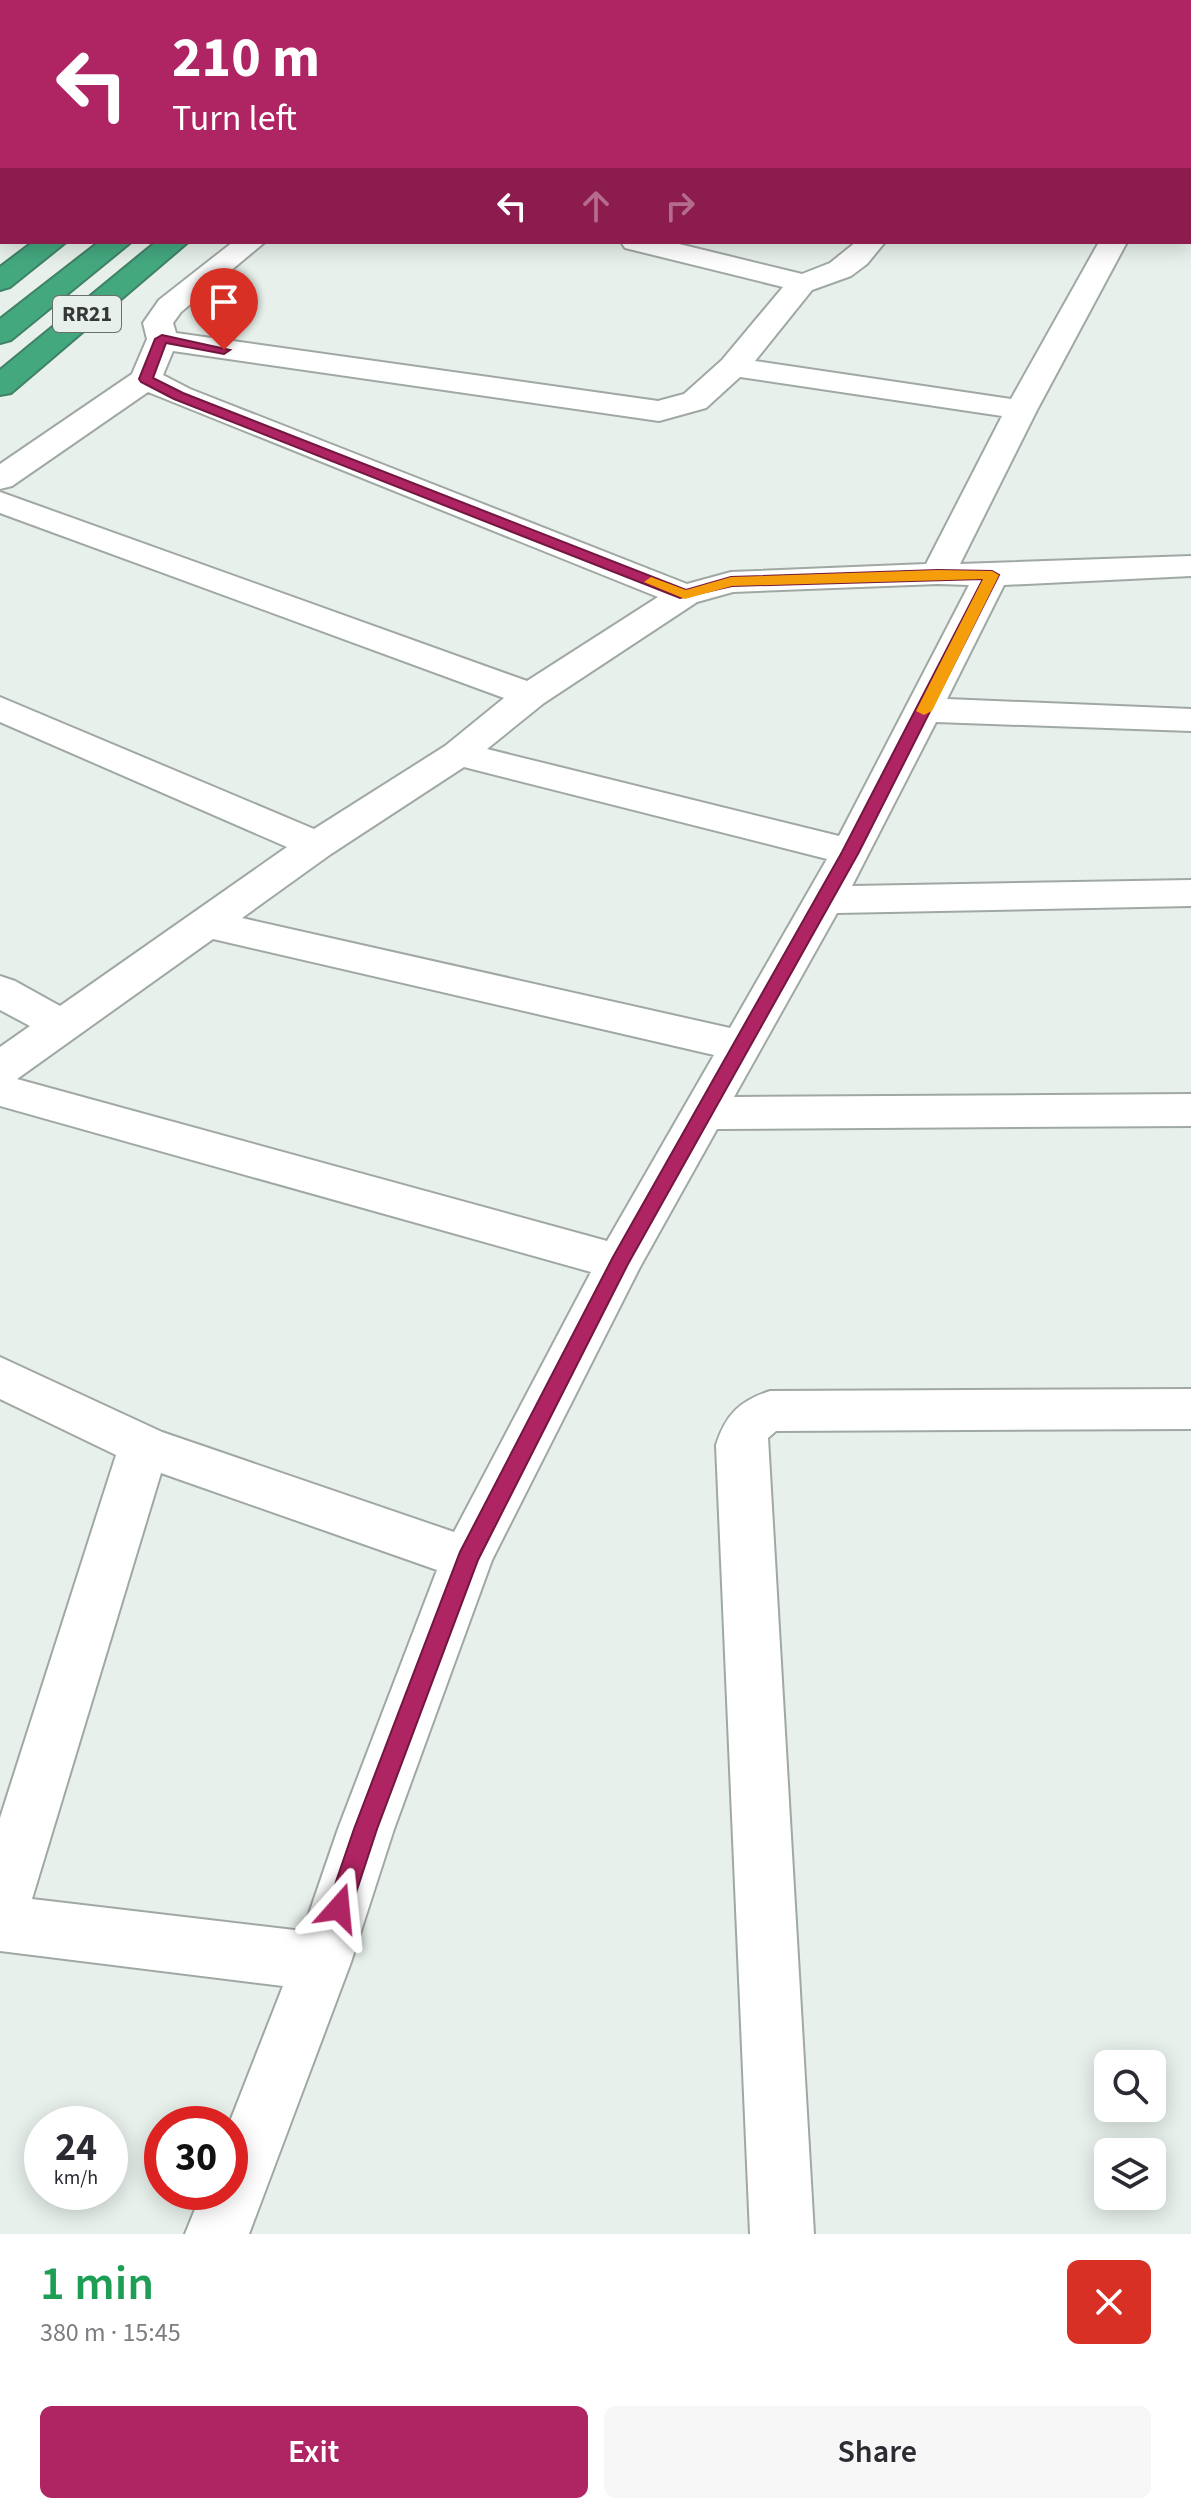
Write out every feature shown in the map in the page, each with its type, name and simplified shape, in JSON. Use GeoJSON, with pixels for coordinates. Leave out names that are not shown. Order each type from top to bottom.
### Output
{"type":"FeatureCollection","features":[{"type":"Feature","properties":{"kind":"highway"},"geometry":{"type":"LineString","coordinates":[[0,281],[49,244]]}},
{"type":"Feature","properties":{"kind":"highway","name":"RR21"},"geometry":{"type":"LineString","coordinates":[[0,334],[114,244]]}},
{"type":"Feature","properties":{"kind":"highway","name":"RR21"},"geometry":{"type":"LineString","coordinates":[[0,386],[172,244]]}},
{"type":"Feature","properties":{"kind":"street"},"geometry":{"type":"LineString","coordinates":[[0,479],[146,379],[162,339],[158,323],[170,306],[248,244]]}},
{"type":"Feature","properties":{"kind":"street"},"geometry":{"type":"LineString","coordinates":[[643,244],[802,283],[826,278],[859,258],[870,244]]}},
{"type":"Feature","properties":{"kind":"street"},"geometry":{"type":"LineString","coordinates":[[938,574],[1021,410],[1112,244]]}},
{"type":"Feature","properties":{"kind":"street"},"geometry":{"type":"LineString","coordinates":[[162,339],[192,346],[659,411],[695,401],[733,367],[802,283]]}},
{"type":"Feature","properties":{"kind":"street"},"geometry":{"type":"LineString","coordinates":[[733,367],[891,388],[1021,410]]}},
{"type":"Feature","properties":{"kind":"street"},"geometry":{"type":"LineString","coordinates":[[146,379],[179,396],[685,595]]}},
{"type":"Feature","properties":{"kind":"street"},"geometry":{"type":"LineString","coordinates":[[0,502],[531,695]]}},
{"type":"Feature","properties":{"kind":"street"},"geometry":{"type":"LineString","coordinates":[[0,1069],[317,845],[458,754],[531,695],[685,595],[731,582],[1191,566]]}},
{"type":"Feature","properties":{"kind":"street"},"geometry":{"type":"LineString","coordinates":[[217,2234],[322,1962],[366,1829],[467,1558],[619,1262],[851,852],[992,575]]}},
{"type":"Feature","properties":{"kind":"street"},"geometry":{"type":"LineString","coordinates":[[0,708],[317,845]]}},
{"type":"Feature","properties":{"kind":"street"},"geometry":{"type":"LineString","coordinates":[[924,710],[1191,720]]}},
{"type":"Feature","properties":{"kind":"street"},"geometry":{"type":"LineString","coordinates":[[458,754],[851,852]]}},
{"type":"Feature","properties":{"kind":"street"},"geometry":{"type":"LineString","coordinates":[[824,900],[1191,893]]}},
{"type":"Feature","properties":{"kind":"street"},"geometry":{"type":"LineString","coordinates":[[209,924],[741,1046]]}},
{"type":"Feature","properties":{"kind":"street"},"geometry":{"type":"LineString","coordinates":[[0,991],[63,1026]]}},
{"type":"Feature","properties":{"kind":"street"},"geometry":{"type":"LineString","coordinates":[[0,1090],[619,1262]]}},
{"type":"Feature","properties":{"kind":"street"},"geometry":{"type":"LineString","coordinates":[[701,1113],[1191,1110]]}},
{"type":"Feature","properties":{"kind":"street"},"geometry":{"type":"LineString","coordinates":[[0,1377],[144,1446],[467,1558]]}},
{"type":"Feature","properties":{"kind":"street"},"geometry":{"type":"LineString","coordinates":[[782,2234],[741,1445],[745,1428],[755,1417],[770,1411],[1191,1409]]}},
{"type":"Feature","properties":{"kind":"street"},"geometry":{"type":"LineString","coordinates":[[0,1908],[144,1446]]}},
{"type":"Feature","properties":{"kind":"street"},"geometry":{"type":"LineString","coordinates":[[0,1923],[322,1962]]}},
{"type":"Feature","properties":{"kind":"slow traffic"},"geometry":{"type":"LineString","coordinates":[[651,582],[685,595],[731,582],[938,574],[992,575],[924,711]]}},
{"type":"Feature","properties":{"kind":"route"},"geometry":{"type":"LineString","coordinates":[[224,350],[162,339],[146,379],[179,396],[685,595],[731,582],[938,574],[992,575],[851,852],[619,1262],[467,1558],[339,1908]]}}]}
